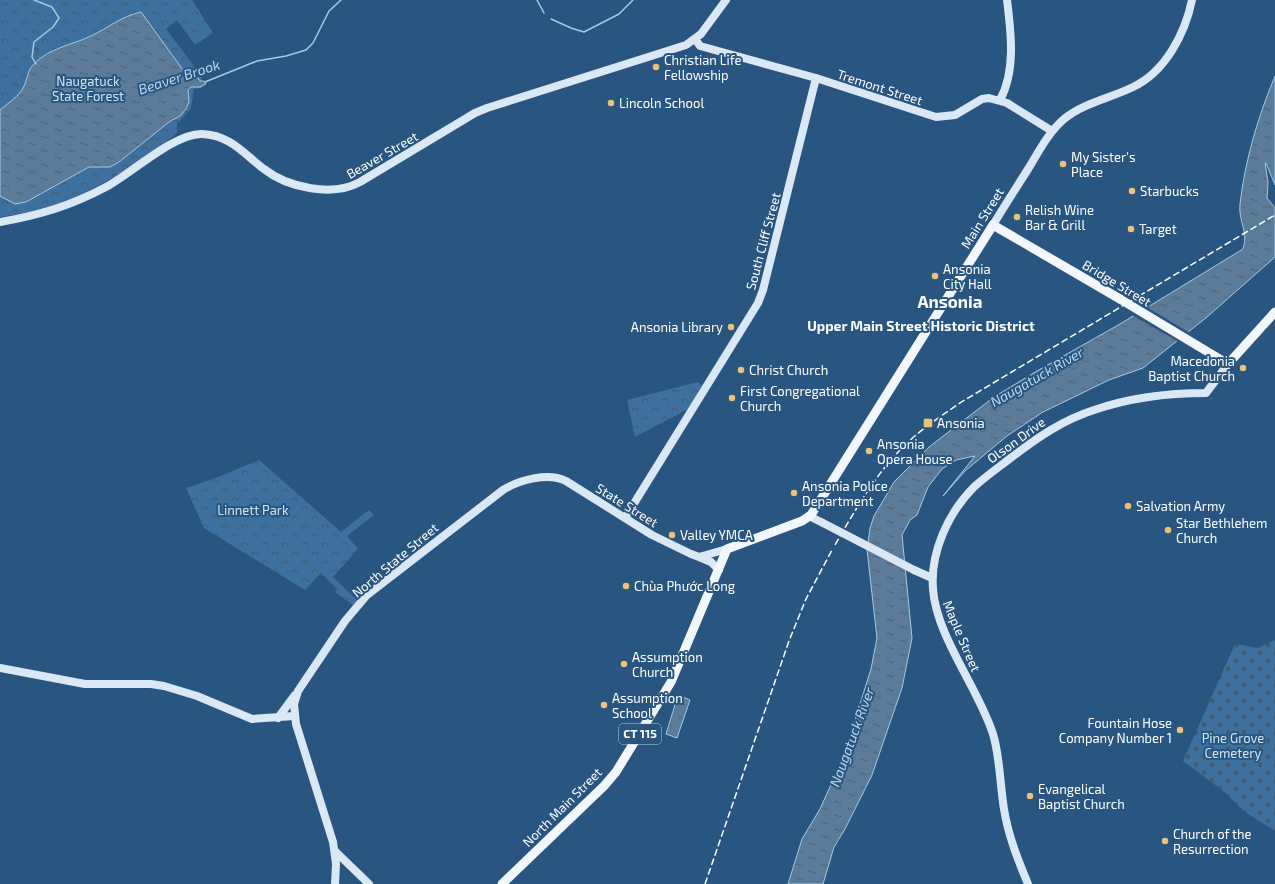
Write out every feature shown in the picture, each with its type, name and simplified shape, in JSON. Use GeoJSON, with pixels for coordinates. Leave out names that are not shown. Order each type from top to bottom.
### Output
{"type":"FeatureCollection","features":[{"type":"Feature","properties":{"kind":"main road","name":"Beaver Street"},"geometry":{"type":"LineString","coordinates":[[0,222],[46,213],[85,197],[120,179],[179,139],[195,134],[211,135],[231,142],[244,151],[264,169],[287,182],[323,190],[345,189],[360,182],[487,108],[686,45],[695,39],[726,0]]}},
{"type":"Feature","properties":{"kind":"main road","name":"Main Street"},"geometry":{"type":"LineString","coordinates":[[809,516],[914,353],[1052,131],[1072,114],[1132,88],[1150,77],[1174,47],[1188,19],[1192,0]]}},
{"type":"Feature","properties":{"kind":"main road"},"geometry":{"type":"LineString","coordinates":[[1008,2],[1010,29],[1009,70],[1006,87],[1000,100],[1052,131]]}},
{"type":"Feature","properties":{"kind":"main road","name":"Tremont Street"},"geometry":{"type":"LineString","coordinates":[[695,39],[700,46],[816,78],[936,117],[955,115],[982,99],[989,98],[1000,100]]}},
{"type":"Feature","properties":{"kind":"main road","name":"South Cliff Street"},"geometry":{"type":"LineString","coordinates":[[625,518],[758,303],[763,290],[816,78]]}},
{"type":"Feature","properties":{"kind":"main road","name":"Bridge Street"},"geometry":{"type":"LineString","coordinates":[[993,225],[1228,364]]}},
{"type":"Feature","properties":{"kind":"main road"},"geometry":{"type":"LineString","coordinates":[[1228,364],[1275,312]]}},
{"type":"Feature","properties":{"kind":"main road","name":"Olson Drive"},"geometry":{"type":"LineString","coordinates":[[932,578],[939,548],[949,522],[962,501],[982,481],[1043,434],[1089,412],[1129,401],[1190,393],[1206,394],[1228,364]]}},
{"type":"Feature","properties":{"kind":"main road","name":"North State Street"},"geometry":{"type":"LineString","coordinates":[[335,884],[335,851],[324,808],[294,716],[294,704],[298,691],[345,621],[367,595],[387,578],[476,509],[513,484],[539,478],[554,477],[566,481]]}},
{"type":"Feature","properties":{"kind":"main road","name":"State Street"},"geometry":{"type":"LineString","coordinates":[[566,481],[667,544],[711,562],[719,570]]}},
{"type":"Feature","properties":{"kind":"main road"},"geometry":{"type":"LineString","coordinates":[[699,557],[728,549],[802,521],[809,516],[932,578]]}},
{"type":"Feature","properties":{"kind":"main road","name":"North Main Street"},"geometry":{"type":"LineString","coordinates":[[502,884],[604,786],[616,772],[671,682],[728,549]]}},
{"type":"Feature","properties":{"kind":"main road","name":"Maple Street"},"geometry":{"type":"LineString","coordinates":[[932,578],[937,612],[993,735],[1004,811],[1014,849],[1028,884]]}},
{"type":"Feature","properties":{"kind":"main road"},"geometry":{"type":"LineString","coordinates":[[0,668],[80,684],[151,684],[164,686],[196,696],[252,718],[278,718],[294,716]]}},
{"type":"Feature","properties":{"kind":"main road"},"geometry":{"type":"LineString","coordinates":[[278,718],[298,691]]}},
{"type":"Feature","properties":{"kind":"main road"},"geometry":{"type":"LineString","coordinates":[[335,851],[369,884]]}},
{"type":"Feature","properties":{"kind":"green space","name":"Naugatuck State Forest"},"geometry":{"type":"Polygon","coordinates":[[[0,0],[192,0],[213,33],[195,45],[177,20],[166,29],[201,75],[202,88],[194,89],[191,108],[177,124],[177,133],[149,155],[84,193],[45,208],[0,217],[0,0]]]}},
{"type":"Feature","properties":{"kind":"green space"},"geometry":{"type":"Polygon","coordinates":[[[698,382],[702,385],[688,409],[635,437],[627,400],[698,382]]]}},
{"type":"Feature","properties":{"kind":"green space","name":"Linnett Park"},"geometry":{"type":"Polygon","coordinates":[[[259,460],[341,532],[369,510],[374,515],[347,536],[358,549],[333,577],[358,601],[353,605],[335,592],[337,589],[321,573],[305,590],[204,528],[186,488],[216,478],[259,460]]]}},
{"type":"Feature","properties":{"kind":"green space","name":"Pine Grove Cemetery"},"geometry":{"type":"Polygon","coordinates":[[[1275,640],[1275,831],[1245,812],[1222,790],[1183,761],[1235,644],[1258,648],[1275,640]]]}},
{"type":"Feature","properties":{"kind":"water","name":"Naugatuck State Forest"},"geometry":{"type":"Polygon","coordinates":[[[141,12],[186,74],[187,79],[198,78],[206,84],[200,87],[191,87],[188,90],[189,102],[186,109],[180,116],[169,122],[119,162],[110,167],[89,167],[26,202],[15,204],[0,196],[0,110],[20,93],[32,67],[40,59],[54,50],[91,36],[121,19],[141,12]]]}},
{"type":"Feature","properties":{"kind":"water","name":"Naugatuck River"},"geometry":{"type":"Polygon","coordinates":[[[1275,76],[1275,185],[1265,163],[1268,182],[1267,198],[1275,208],[1275,257],[1207,317],[1143,368],[1109,380],[1043,412],[1007,436],[965,471],[943,496],[975,456],[956,460],[942,469],[928,487],[917,515],[910,520],[902,535],[912,638],[902,688],[872,775],[845,829],[834,847],[823,884],[788,884],[802,839],[820,809],[843,758],[871,669],[877,638],[867,550],[870,528],[874,516],[894,482],[929,447],[994,397],[1120,324],[1243,249],[1245,237],[1240,216],[1240,204],[1245,171],[1263,107],[1275,76]]]}},
{"type":"Feature","properties":{"kind":"water"},"geometry":{"type":"Polygon","coordinates":[[[678,695],[690,700],[677,738],[666,734],[678,695]]]}},
{"type":"Feature","properties":{"kind":"pier"},"geometry":{"type":"Polygon","coordinates":[[[1145,306],[1190,333],[1179,342],[1132,315],[1145,306]]]}},
{"type":"Feature","properties":{"kind":"waterway"},"geometry":{"type":"LineString","coordinates":[[34,0],[52,7],[59,18],[53,27],[34,42],[32,57],[36,64]]}},
{"type":"Feature","properties":{"kind":"waterway","name":"Beaver Brook"},"geometry":{"type":"LineString","coordinates":[[205,82],[257,61],[286,56],[306,50],[313,43],[329,11],[341,0]]}},
{"type":"Feature","properties":{"kind":"waterway","name":"Beaver Brook"},"geometry":{"type":"LineString","coordinates":[[537,0],[544,13]]}},
{"type":"Feature","properties":{"kind":"waterway","name":"Beaver Brook"},"geometry":{"type":"LineString","coordinates":[[551,19],[584,32],[619,14],[633,0]]}},
{"type":"Feature","properties":{"kind":"railway"},"geometry":{"type":"LineString","coordinates":[[835,545],[873,483],[891,460],[914,436],[963,401],[1275,215]]}},
{"type":"Feature","properties":{"kind":"railway"},"geometry":{"type":"LineString","coordinates":[[705,884],[789,641],[806,599],[832,550]]}},
{"type":"Feature","properties":{"kind":"place","name":"Christian Life Fellowship"},"geometry":{"type":"Point","coordinates":[656,67]}},
{"type":"Feature","properties":{"kind":"place","name":"Lincoln School"},"geometry":{"type":"Point","coordinates":[611,103]}},
{"type":"Feature","properties":{"kind":"place","name":"My Sister's Place"},"geometry":{"type":"Point","coordinates":[1063,164]}},
{"type":"Feature","properties":{"kind":"place","name":"Starbucks"},"geometry":{"type":"Point","coordinates":[1132,191]}},
{"type":"Feature","properties":{"kind":"place","name":"Relish Wine Bar & Grill"},"geometry":{"type":"Point","coordinates":[1017,217]}},
{"type":"Feature","properties":{"kind":"place","name":"Target"},"geometry":{"type":"Point","coordinates":[1131,229]}},
{"type":"Feature","properties":{"kind":"place","name":"Ansonia City Hall"},"geometry":{"type":"Point","coordinates":[935,276]}},
{"type":"Feature","properties":{"kind":"place","name":"Ansonia Library"},"geometry":{"type":"Point","coordinates":[731,327]}},
{"type":"Feature","properties":{"kind":"place","name":"Macedonia Baptist Church"},"geometry":{"type":"Point","coordinates":[1243,368]}},
{"type":"Feature","properties":{"kind":"place","name":"Christ Church"},"geometry":{"type":"Point","coordinates":[741,370]}},
{"type":"Feature","properties":{"kind":"place","name":"First Congregational Church"},"geometry":{"type":"Point","coordinates":[732,398]}},
{"type":"Feature","properties":{"kind":"place","name":"Ansonia"},"geometry":{"type":"Point","coordinates":[928,423]}},
{"type":"Feature","properties":{"kind":"place","name":"Ansonia Opera House"},"geometry":{"type":"Point","coordinates":[869,451]}},
{"type":"Feature","properties":{"kind":"place","name":"Ansonia Police Department"},"geometry":{"type":"Point","coordinates":[794,493]}},
{"type":"Feature","properties":{"kind":"place","name":"Salvation Army"},"geometry":{"type":"Point","coordinates":[1128,506]}},
{"type":"Feature","properties":{"kind":"place","name":"Star Bethlehem Church"},"geometry":{"type":"Point","coordinates":[1168,530]}},
{"type":"Feature","properties":{"kind":"place","name":"Valley YMCA"},"geometry":{"type":"Point","coordinates":[672,535]}},
{"type":"Feature","properties":{"kind":"place","name":"Chùa Phước Long"},"geometry":{"type":"Point","coordinates":[626,586]}},
{"type":"Feature","properties":{"kind":"place","name":"Assumption Church"},"geometry":{"type":"Point","coordinates":[624,664]}},
{"type":"Feature","properties":{"kind":"place","name":"Assumption School"},"geometry":{"type":"Point","coordinates":[604,705]}},
{"type":"Feature","properties":{"kind":"place","name":"Fountain Hose Company Number 1"},"geometry":{"type":"Point","coordinates":[1180,730]}},
{"type":"Feature","properties":{"kind":"place","name":"Evangelical Baptist Church"},"geometry":{"type":"Point","coordinates":[1030,796]}},
{"type":"Feature","properties":{"kind":"place","name":"Church of the Resurrection"},"geometry":{"type":"Point","coordinates":[1165,841]}},
{"type":"Feature","properties":{"kind":"district","name":"Ansonia"},"geometry":{"type":"Point","coordinates":[950,302]}},
{"type":"Feature","properties":{"kind":"district","name":"Upper Main Street Historic District"},"geometry":{"type":"Point","coordinates":[921,326]}}]}
